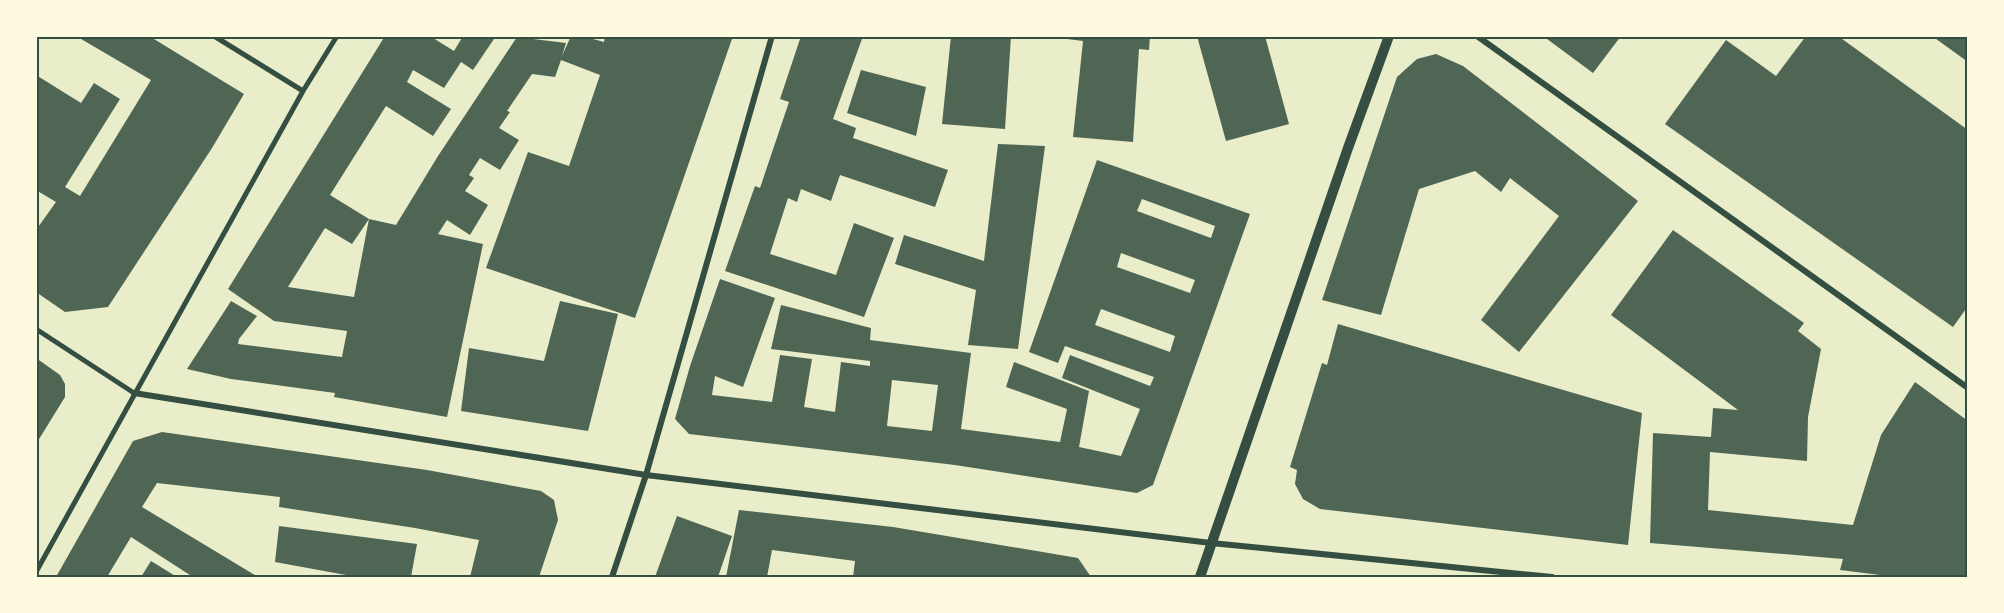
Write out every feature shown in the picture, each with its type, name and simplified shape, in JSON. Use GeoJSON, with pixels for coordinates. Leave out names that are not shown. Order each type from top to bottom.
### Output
{"type":"FeatureCollection","features":[{"type":"Feature","properties":{"kind":"street"},"geometry":{"type":"LineString","coordinates":[[214,36],[303,91]]}},
{"type":"Feature","properties":{"kind":"street"},"geometry":{"type":"LineString","coordinates":[[36,572],[303,91],[337,36]]}},
{"type":"Feature","properties":{"kind":"street"},"geometry":{"type":"LineString","coordinates":[[612,577],[646,475],[771,36]]}},
{"type":"Feature","properties":{"kind":"street"},"geometry":{"type":"LineString","coordinates":[[1200,577],[1389,36]]}},
{"type":"Feature","properties":{"kind":"street"},"geometry":{"type":"LineString","coordinates":[[1477,36],[1968,388]]}},
{"type":"Feature","properties":{"kind":"street"},"geometry":{"type":"LineString","coordinates":[[36,329],[134,393],[646,475],[1211,543],[1552,577]]}},
{"type":"Feature","properties":{"kind":"building"},"geometry":{"type":"Polygon","coordinates":[[[76,36],[149,36],[244,94],[212,148],[108,307],[65,312],[36,292],[36,230],[56,202],[36,190],[36,179],[39,174],[36,172],[36,75],[81,103],[94,83],[120,99],[65,187],[80,196],[151,80],[76,36]]]}},
{"type":"Feature","properties":{"kind":"building"},"geometry":{"type":"Polygon","coordinates":[[[385,36],[434,36],[433,38],[454,51],[463,36],[496,36],[473,70],[461,62],[444,88],[413,70],[407,82],[451,109],[433,136],[386,106],[330,195],[369,219],[396,225],[438,156],[517,37],[566,43],[562,56],[571,36],[582,36],[604,42],[605,36],[733,36],[635,318],[486,268],[528,152],[569,166],[600,75],[561,60],[555,77],[532,74],[507,111],[510,112],[499,128],[519,140],[500,170],[480,158],[469,175],[474,178],[465,191],[488,205],[470,235],[447,220],[438,234],[483,244],[447,417],[334,397],[335,393],[231,379],[187,369],[231,301],[257,316],[239,339],[238,344],[342,357],[347,331],[274,321],[228,289],[385,36]],[[369,219],[352,244],[325,228],[288,287],[354,297],[369,219]]]}},
{"type":"Feature","properties":{"kind":"building"},"geometry":{"type":"Polygon","coordinates":[[[801,36],[863,36],[833,119],[856,128],[853,138],[948,170],[935,207],[840,175],[831,201],[801,189],[797,202],[788,198],[770,254],[836,275],[854,223],[894,238],[864,317],[725,271],[755,186],[760,188],[789,102],[780,99],[801,36]]]}},
{"type":"Feature","properties":{"kind":"building"},"geometry":{"type":"Polygon","coordinates":[[[951,36],[1011,36],[1005,129],[942,124],[951,36]]]}},
{"type":"Feature","properties":{"kind":"building"},"geometry":{"type":"Polygon","coordinates":[[[1051,36],[1150,36],[1149,50],[1139,49],[1133,142],[1073,137],[1083,41],[1051,36]]]}},
{"type":"Feature","properties":{"kind":"building"},"geometry":{"type":"Polygon","coordinates":[[[1197,36],[1265,36],[1289,124],[1226,141],[1197,36]]]}},
{"type":"Feature","properties":{"kind":"building"},"geometry":{"type":"Polygon","coordinates":[[[1543,36],[1621,36],[1593,73],[1543,36]]]}},
{"type":"Feature","properties":{"kind":"building"},"geometry":{"type":"Polygon","coordinates":[[[1806,36],[1838,36],[1968,130],[1968,306],[1953,327],[1665,124],[1726,40],[1776,76],[1806,36]]]}},
{"type":"Feature","properties":{"kind":"building"},"geometry":{"type":"Polygon","coordinates":[[[1932,36],[1968,36],[1968,62],[1932,36]]]}},
{"type":"Feature","properties":{"kind":"building"},"geometry":{"type":"Polygon","coordinates":[[[1436,54],[1463,66],[1638,201],[1519,352],[1481,320],[1559,216],[1510,178],[1501,192],[1475,171],[1419,189],[1381,315],[1322,300],[1397,77],[1417,59],[1436,54]]]}},
{"type":"Feature","properties":{"kind":"building"},"geometry":{"type":"Polygon","coordinates":[[[861,70],[926,87],[916,136],[847,113],[861,70]]]}},
{"type":"Feature","properties":{"kind":"building"},"geometry":{"type":"Polygon","coordinates":[[[998,144],[1045,146],[1018,349],[968,345],[976,290],[895,264],[904,235],[984,261],[998,144]]]}},
{"type":"Feature","properties":{"kind":"building"},"geometry":{"type":"Polygon","coordinates":[[[1097,160],[1250,214],[1153,485],[1137,493],[955,465],[689,434],[675,419],[690,366],[720,279],[775,298],[743,387],[715,376],[712,395],[772,402],[780,355],[812,359],[804,407],[835,412],[841,362],[870,366],[870,361],[771,349],[781,305],[871,328],[870,340],[971,353],[961,429],[1060,442],[1067,409],[1006,387],[1014,362],[1089,391],[1079,447],[1121,456],[1140,409],[1062,378],[1070,355],[1150,386],[1154,377],[1065,346],[1058,363],[1029,352],[1097,160]],[[1142,199],[1137,211],[1211,238],[1215,226],[1142,199]],[[1121,253],[1117,267],[1190,293],[1195,280],[1121,253]],[[1101,309],[1095,325],[1170,352],[1175,336],[1101,309]],[[892,380],[887,426],[932,431],[938,385],[892,380]]]}},
{"type":"Feature","properties":{"kind":"building"},"geometry":{"type":"Polygon","coordinates":[[[1673,230],[1804,323],[1798,331],[1821,349],[1808,417],[1807,461],[1710,452],[1708,510],[1853,525],[1881,435],[1915,382],[1968,421],[1968,577],[1896,577],[1840,570],[1843,559],[1650,543],[1653,433],[1711,437],[1713,408],[1738,410],[1611,315],[1673,230]]]}},
{"type":"Feature","properties":{"kind":"building"},"geometry":{"type":"Polygon","coordinates":[[[560,301],[618,314],[588,431],[461,411],[469,348],[544,361],[560,301]]]}},
{"type":"Feature","properties":{"kind":"building"},"geometry":{"type":"Polygon","coordinates":[[[1338,324],[1642,413],[1628,545],[1320,509],[1303,499],[1295,484],[1297,470],[1290,467],[1322,363],[1327,365],[1338,324]]]}},
{"type":"Feature","properties":{"kind":"building"},"geometry":{"type":"Polygon","coordinates":[[[36,358],[60,375],[65,384],[65,397],[36,444],[36,358]]]}},
{"type":"Feature","properties":{"kind":"building"},"geometry":{"type":"Polygon","coordinates":[[[162,432],[427,470],[541,491],[554,500],[558,520],[539,577],[470,577],[479,540],[279,507],[280,497],[157,483],[142,507],[258,577],[193,577],[131,537],[107,577],[56,577],[133,441],[162,432]]]}},
{"type":"Feature","properties":{"kind":"building"},"geometry":{"type":"Polygon","coordinates":[[[739,510],[893,527],[1078,558],[1091,577],[853,577],[855,561],[772,550],[767,577],[726,577],[739,510]]]}},
{"type":"Feature","properties":{"kind":"building"},"geometry":{"type":"Polygon","coordinates":[[[677,516],[732,536],[718,577],[655,577],[677,516]]]}},
{"type":"Feature","properties":{"kind":"building"},"geometry":{"type":"Polygon","coordinates":[[[279,526],[417,544],[411,577],[357,577],[275,562],[279,526]]]}},
{"type":"Feature","properties":{"kind":"building"},"geometry":{"type":"Polygon","coordinates":[[[151,561],[177,577],[141,577],[151,561]]]}}]}
